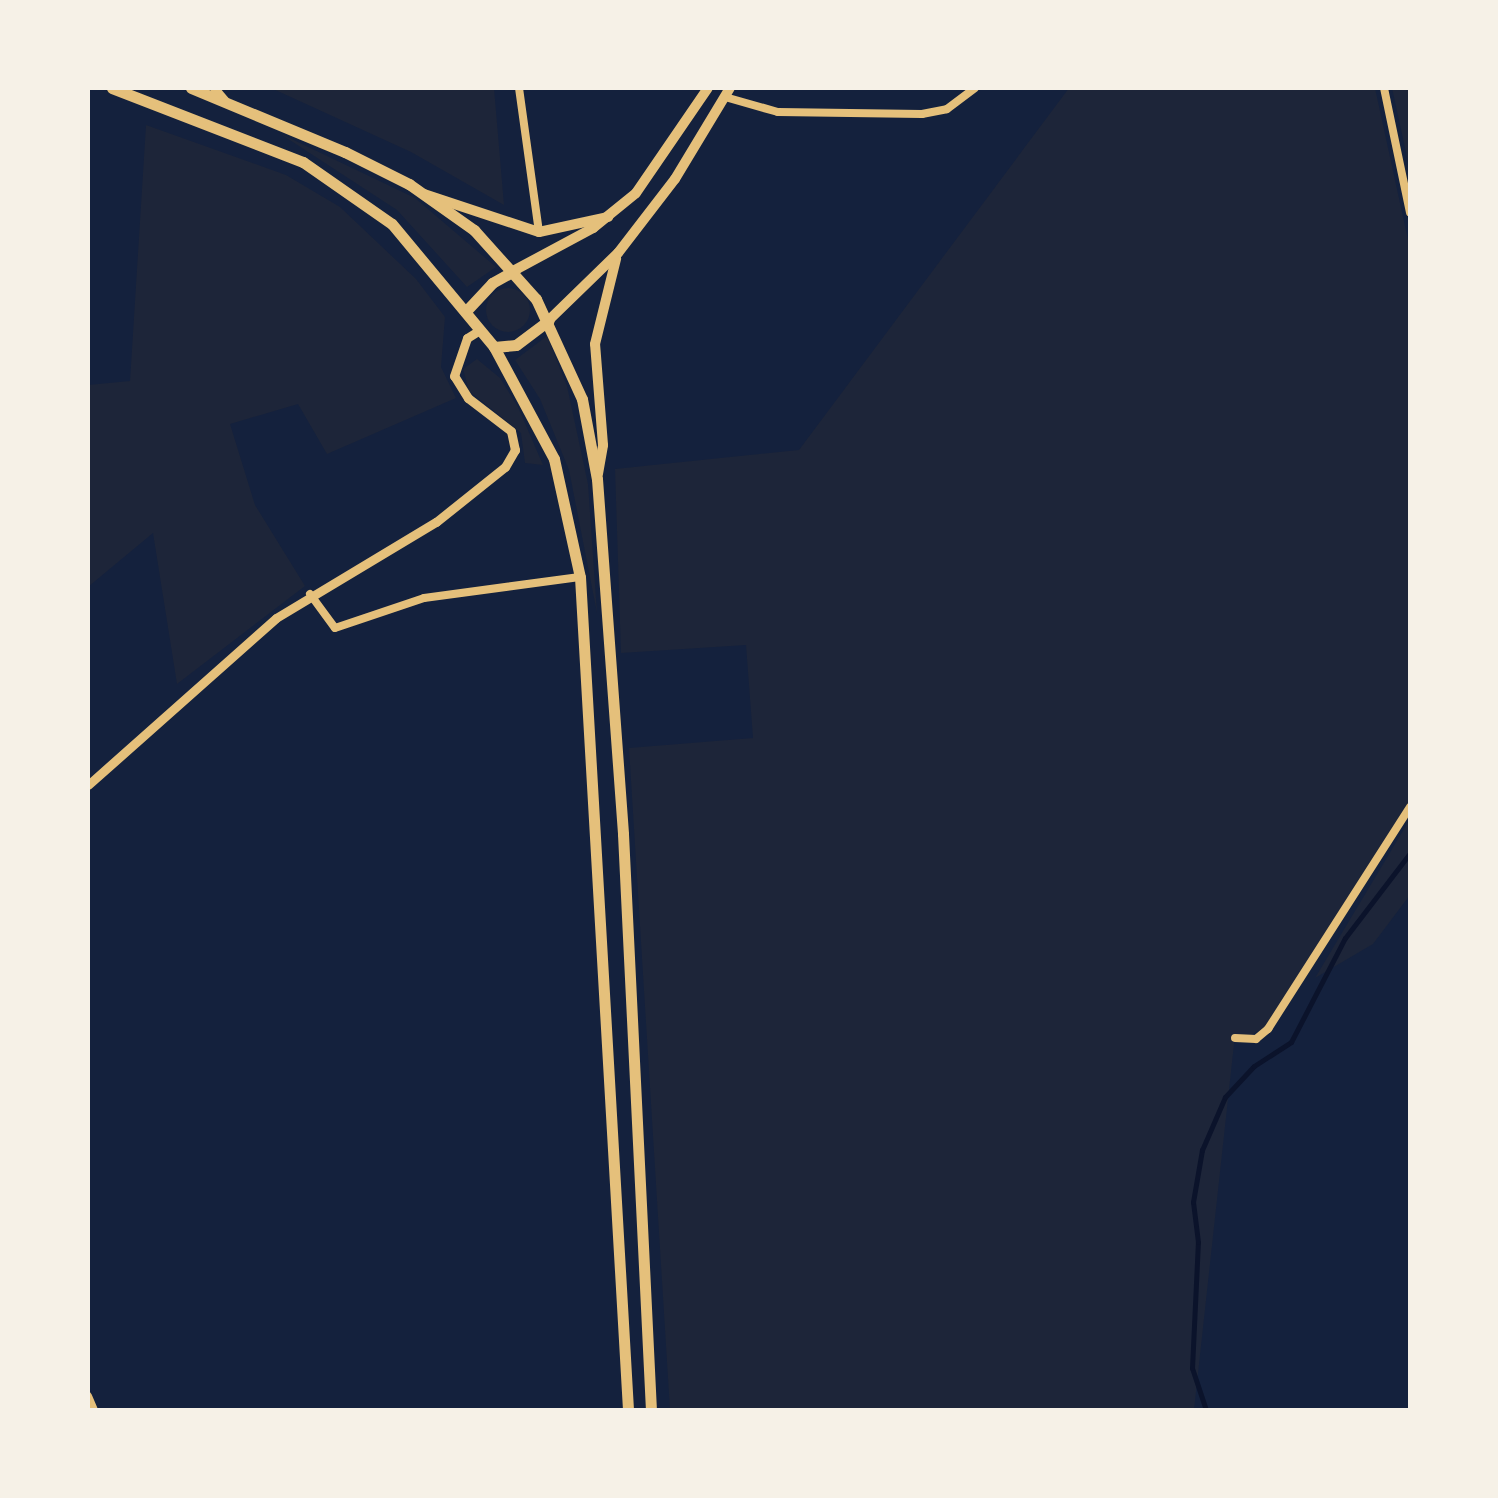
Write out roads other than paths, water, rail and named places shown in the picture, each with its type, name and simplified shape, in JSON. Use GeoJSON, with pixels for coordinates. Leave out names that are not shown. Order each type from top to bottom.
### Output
{"type":"FeatureCollection","features":[{"type":"Feature","properties":{"kind":"highway"},"geometry":{"type":"LineString","coordinates":[[112,88],[264,144],[345,187],[392,224],[494,347],[542,430],[564,489],[580,576],[628,1410]]}},
{"type":"Feature","properties":{"kind":"highway"},"geometry":{"type":"LineString","coordinates":[[191,88],[424,194],[474,230],[514,270],[549,320],[582,399],[596,480],[623,834],[652,1410]]}},
{"type":"Feature","properties":{"kind":"highway"},"geometry":{"type":"LineString","coordinates":[[467,310],[492,282],[514,270]]}},
{"type":"Feature","properties":{"kind":"highway"},"geometry":{"type":"LineString","coordinates":[[494,347],[516,345],[549,320]]}},
{"type":"Feature","properties":{"kind":"main road"},"geometry":{"type":"LineString","coordinates":[[514,270],[608,216],[654,172],[708,88]]}},
{"type":"Feature","properties":{"kind":"main road"},"geometry":{"type":"LineString","coordinates":[[549,320],[618,252],[675,180],[728,92]]}},
{"type":"Feature","properties":{"kind":"main road"},"geometry":{"type":"LineString","coordinates":[[424,194],[539,232],[608,216]]}},
{"type":"Feature","properties":{"kind":"main road"},"geometry":{"type":"LineString","coordinates":[[596,480],[603,445],[596,344],[618,252]]}},
{"type":"Feature","properties":{"kind":"street"},"geometry":{"type":"LineString","coordinates":[[214,88],[224,100]]}},
{"type":"Feature","properties":{"kind":"street"},"geometry":{"type":"LineString","coordinates":[[519,88],[539,232]]}},
{"type":"Feature","properties":{"kind":"street"},"geometry":{"type":"LineString","coordinates":[[728,92],[778,112],[922,114],[947,109],[975,88]]}},
{"type":"Feature","properties":{"kind":"street"},"geometry":{"type":"LineString","coordinates":[[1384,88],[1410,212]]}},
{"type":"Feature","properties":{"kind":"street"},"geometry":{"type":"LineString","coordinates":[[88,784],[215,668],[310,594],[436,522],[510,461],[512,431],[468,398],[454,376],[458,354],[480,330]]}},
{"type":"Feature","properties":{"kind":"street"},"geometry":{"type":"LineString","coordinates":[[310,594],[335,628],[424,598],[580,576]]}},
{"type":"Feature","properties":{"kind":"street"},"geometry":{"type":"LineString","coordinates":[[1235,1038],[1256,1039],[1268,1029],[1410,808]]}},
{"type":"Feature","properties":{"kind":"street"},"geometry":{"type":"LineString","coordinates":[[88,1396],[94,1410]]}},
{"type":"Feature","properties":{"kind":"waterway"},"geometry":{"type":"LineString","coordinates":[[1206,1410],[1192,1368],[1198,1242],[1193,1202],[1202,1150],[1225,1097],[1254,1066],[1291,1042],[1345,938],[1410,853]]}}]}
